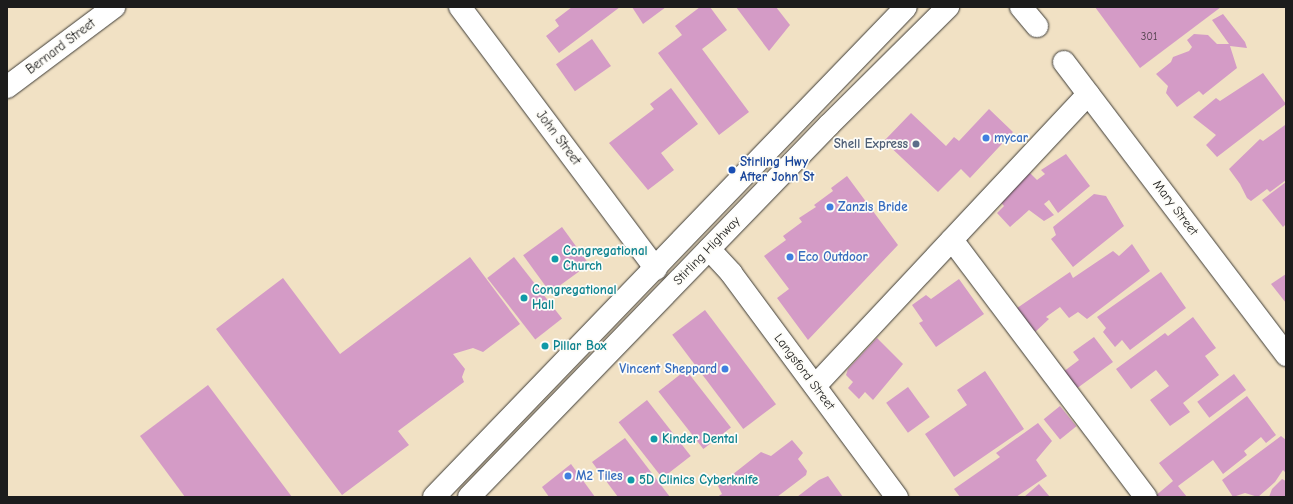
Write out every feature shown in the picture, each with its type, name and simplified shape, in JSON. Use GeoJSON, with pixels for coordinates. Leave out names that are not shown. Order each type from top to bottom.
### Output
{"type":"FeatureCollection","features":[{"type":"Feature","properties":{"kind":"main road","name":"Bernard Street"},"geometry":{"type":"LineString","coordinates":[[7,87],[114,7]]}},
{"type":"Feature","properties":{"kind":"main road","name":"John Street"},"geometry":{"type":"LineString","coordinates":[[460,7],[656,269]]}},
{"type":"Feature","properties":{"kind":"main road","name":"Stirling Highway"},"geometry":{"type":"LineString","coordinates":[[441,495],[906,7]]}},
{"type":"Feature","properties":{"kind":"main road","name":"Stirling Highway"},"geometry":{"type":"LineString","coordinates":[[469,497],[708,249],[948,7]]}},
{"type":"Feature","properties":{"kind":"main road"},"geometry":{"type":"LineString","coordinates":[[1021,7],[1037,26]]}},
{"type":"Feature","properties":{"kind":"main road","name":"Mary Street"},"geometry":{"type":"LineString","coordinates":[[1064,62],[1286,355]]}},
{"type":"Feature","properties":{"kind":"main road"},"geometry":{"type":"LineString","coordinates":[[815,386],[1088,94]]}},
{"type":"Feature","properties":{"kind":"main road"},"geometry":{"type":"LineString","coordinates":[[952,240],[1146,497]]}},
{"type":"Feature","properties":{"kind":"main road","name":"Langsford Street"},"geometry":{"type":"LineString","coordinates":[[708,249],[731,273],[897,497]]}},
{"type":"Feature","properties":{"kind":"building"},"geometry":{"type":"Polygon","coordinates":[[[572,7],[620,7],[559,53],[546,36],[559,26],[555,20],[572,7]]]}},
{"type":"Feature","properties":{"kind":"building"},"geometry":{"type":"Polygon","coordinates":[[[632,7],[666,7],[643,24],[632,7]]]}},
{"type":"Feature","properties":{"kind":"building"},"geometry":{"type":"Polygon","coordinates":[[[700,7],[710,7],[727,30],[702,49],[749,112],[719,135],[658,53],[682,35],[675,26],[700,7]]]}},
{"type":"Feature","properties":{"kind":"building"},"geometry":{"type":"Polygon","coordinates":[[[736,7],[776,7],[790,25],[769,51],[736,7]]]}},
{"type":"Feature","properties":{"kind":"building"},"geometry":{"type":"Polygon","coordinates":[[[1095,7],[1221,7],[1140,68],[1095,7]]]}},
{"type":"Feature","properties":{"kind":"building"},"geometry":{"type":"Polygon","coordinates":[[[1223,14],[1245,42],[1247,48],[1230,46],[1237,68],[1203,95],[1199,91],[1177,107],[1166,93],[1168,86],[1156,74],[1171,62],[1173,57],[1189,51],[1192,47],[1187,40],[1194,34],[1208,35],[1217,44],[1229,44],[1212,20],[1223,14]]]}},
{"type":"Feature","properties":{"kind":"building"},"geometry":{"type":"Polygon","coordinates":[[[592,39],[611,66],[575,91],[556,64],[592,39]]]}},
{"type":"Feature","properties":{"kind":"building"},"geometry":{"type":"Polygon","coordinates":[[[1263,73],[1286,104],[1217,157],[1206,145],[1216,135],[1193,117],[1216,98],[1220,101],[1263,73]]]}},
{"type":"Feature","properties":{"kind":"building"},"geometry":{"type":"Polygon","coordinates":[[[671,88],[698,124],[661,153],[674,170],[648,190],[609,143],[654,109],[650,104],[671,88]]]}},
{"type":"Feature","properties":{"kind":"building"},"geometry":{"type":"Polygon","coordinates":[[[989,109],[1013,132],[970,178],[961,169],[938,192],[884,141],[911,113],[946,146],[954,137],[959,141],[989,109]]]}},
{"type":"Feature","properties":{"kind":"building"},"geometry":{"type":"Polygon","coordinates":[[[1285,125],[1286,180],[1270,192],[1267,189],[1251,201],[1247,198],[1240,184],[1229,169],[1260,139],[1263,141],[1285,125]]]}},
{"type":"Feature","properties":{"kind":"building"},"geometry":{"type":"Polygon","coordinates":[[[1066,154],[1090,186],[1058,213],[1049,200],[1044,204],[1054,215],[1044,221],[1029,210],[1010,227],[997,213],[1004,206],[999,200],[1030,173],[1037,180],[1045,174],[1041,170],[1066,154]]]}},
{"type":"Feature","properties":{"kind":"building"},"geometry":{"type":"Polygon","coordinates":[[[847,176],[898,245],[808,340],[777,298],[789,289],[764,256],[786,240],[783,236],[802,222],[799,218],[816,207],[814,205],[833,191],[831,188],[847,176]]]}},
{"type":"Feature","properties":{"kind":"building"},"geometry":{"type":"Polygon","coordinates":[[[1286,182],[1286,224],[1283,227],[1262,200],[1286,182]]]}},
{"type":"Feature","properties":{"kind":"building"},"geometry":{"type":"Polygon","coordinates":[[[1094,194],[1106,196],[1124,226],[1073,267],[1051,239],[1056,235],[1053,227],[1094,194]]]}},
{"type":"Feature","properties":{"kind":"building","name":"Congregational Church"},"geometry":{"type":"Polygon","coordinates":[[[562,227],[589,264],[550,292],[523,255],[562,227]]]}},
{"type":"Feature","properties":{"kind":"building"},"geometry":{"type":"Polygon","coordinates":[[[1132,244],[1150,271],[1087,319],[1078,312],[1069,318],[1060,307],[1046,317],[1049,319],[1034,333],[1014,310],[1070,272],[1073,278],[1113,251],[1119,256],[1132,244]]]}},
{"type":"Feature","properties":{"kind":"building"},"geometry":{"type":"Polygon","coordinates":[[[470,257],[520,324],[483,352],[473,348],[453,354],[465,369],[462,377],[464,382],[398,431],[409,445],[342,495],[216,329],[283,278],[340,354],[470,257]]]}},
{"type":"Feature","properties":{"kind":"building","name":"Congregational Hall"},"geometry":{"type":"Polygon","coordinates":[[[514,257],[562,318],[535,339],[487,278],[514,257]]]}},
{"type":"Feature","properties":{"kind":"building"},"geometry":{"type":"Polygon","coordinates":[[[1161,272],[1186,308],[1130,350],[1122,340],[1115,347],[1103,332],[1106,328],[1097,317],[1161,272]]]}},
{"type":"Feature","properties":{"kind":"building"},"geometry":{"type":"Polygon","coordinates":[[[1286,274],[1286,303],[1271,284],[1286,274]]]}},
{"type":"Feature","properties":{"kind":"building"},"geometry":{"type":"Polygon","coordinates":[[[959,279],[984,314],[936,347],[919,323],[923,321],[912,305],[926,295],[931,299],[959,279]]]}},
{"type":"Feature","properties":{"kind":"building","name":"Vincent Sheppard"},"geometry":{"type":"Polygon","coordinates":[[[705,310],[776,404],[743,429],[672,335],[705,310]]]}},
{"type":"Feature","properties":{"kind":"building"},"geometry":{"type":"Polygon","coordinates":[[[1193,317],[1216,348],[1205,356],[1219,375],[1183,403],[1190,412],[1170,426],[1150,400],[1169,386],[1156,370],[1131,389],[1116,369],[1165,333],[1168,336],[1193,317]]]}},
{"type":"Feature","properties":{"kind":"building"},"geometry":{"type":"Polygon","coordinates":[[[1094,337],[1113,362],[1076,389],[1063,372],[1079,360],[1073,352],[1094,337]]]}},
{"type":"Feature","properties":{"kind":"building"},"geometry":{"type":"Polygon","coordinates":[[[877,338],[903,364],[873,400],[865,392],[859,399],[848,388],[853,382],[846,375],[848,369],[877,338]]]}},
{"type":"Feature","properties":{"kind":"building"},"geometry":{"type":"Polygon","coordinates":[[[686,370],[731,428],[703,449],[658,392],[686,370]]]}},
{"type":"Feature","properties":{"kind":"building"},"geometry":{"type":"Polygon","coordinates":[[[985,371],[1024,429],[954,477],[925,434],[967,405],[957,390],[985,371]]]}},
{"type":"Feature","properties":{"kind":"building"},"geometry":{"type":"Polygon","coordinates":[[[1234,374],[1246,390],[1209,418],[1197,402],[1234,374]]]}},
{"type":"Feature","properties":{"kind":"building"},"geometry":{"type":"Polygon","coordinates":[[[208,385],[292,497],[185,497],[140,436],[208,385]]]}},
{"type":"Feature","properties":{"kind":"building"},"geometry":{"type":"Polygon","coordinates":[[[908,387],[930,417],[908,433],[886,403],[908,387]]]}},
{"type":"Feature","properties":{"kind":"building"},"geometry":{"type":"Polygon","coordinates":[[[1247,396],[1276,435],[1266,443],[1261,437],[1244,451],[1247,455],[1223,474],[1213,460],[1178,486],[1187,497],[1154,497],[1173,481],[1159,463],[1247,396]]]}},
{"type":"Feature","properties":{"kind":"building","name":"Kinder Dental"},"geometry":{"type":"Polygon","coordinates":[[[647,400],[691,456],[662,478],[619,422],[647,400]]]}},
{"type":"Feature","properties":{"kind":"building"},"geometry":{"type":"Polygon","coordinates":[[[1060,406],[1076,426],[1060,439],[1044,419],[1060,406]]]}},
{"type":"Feature","properties":{"kind":"building"},"geometry":{"type":"Polygon","coordinates":[[[1038,423],[1052,441],[1036,460],[1047,476],[1016,497],[960,497],[954,489],[1000,457],[996,453],[1038,423]]]}},
{"type":"Feature","properties":{"kind":"building"},"geometry":{"type":"Polygon","coordinates":[[[1281,436],[1286,440],[1286,473],[1283,470],[1275,482],[1258,497],[1245,493],[1233,497],[1222,480],[1281,436]]]}},
{"type":"Feature","properties":{"kind":"building","name":"5D Clinics Cyberknife"},"geometry":{"type":"Polygon","coordinates":[[[625,438],[670,497],[618,497],[592,462],[625,438]]]}},
{"type":"Feature","properties":{"kind":"building"},"geometry":{"type":"Polygon","coordinates":[[[792,440],[803,453],[798,459],[807,471],[806,475],[777,497],[717,497],[722,494],[718,486],[761,452],[771,456],[792,440]]]}},
{"type":"Feature","properties":{"kind":"building","name":"M2 Tiles"},"geometry":{"type":"Polygon","coordinates":[[[571,464],[595,497],[549,497],[542,487],[571,464]]]}},
{"type":"Feature","properties":{"kind":"building"},"geometry":{"type":"Polygon","coordinates":[[[828,476],[843,497],[797,497],[819,480],[828,476]]]}},
{"type":"Feature","properties":{"kind":"building"},"geometry":{"type":"Polygon","coordinates":[[[1282,479],[1286,481],[1286,497],[1269,497],[1272,489],[1282,479]]]}},
{"type":"Feature","properties":{"kind":"building"},"geometry":{"type":"Polygon","coordinates":[[[1039,484],[1050,497],[1024,497],[1039,484]]]}},
{"type":"Feature","properties":{"kind":"place","name":"mycar"},"geometry":{"type":"Point","coordinates":[986,138]}},
{"type":"Feature","properties":{"kind":"place","name":"Shell Express"},"geometry":{"type":"Point","coordinates":[916,144]}},
{"type":"Feature","properties":{"kind":"place","name":"Stirling Hwy After John St"},"geometry":{"type":"Point","coordinates":[732,170]}},
{"type":"Feature","properties":{"kind":"place","name":"Zanzis Bride"},"geometry":{"type":"Point","coordinates":[830,207]}},
{"type":"Feature","properties":{"kind":"place","name":"Eco Outdoor"},"geometry":{"type":"Point","coordinates":[790,257]}},
{"type":"Feature","properties":{"kind":"place","name":"Congregational Church"},"geometry":{"type":"Point","coordinates":[555,259]}},
{"type":"Feature","properties":{"kind":"place","name":"Congregational Hall"},"geometry":{"type":"Point","coordinates":[524,298]}},
{"type":"Feature","properties":{"kind":"place","name":"Pillar Box"},"geometry":{"type":"Point","coordinates":[545,346]}},
{"type":"Feature","properties":{"kind":"place","name":"Vincent Sheppard"},"geometry":{"type":"Point","coordinates":[725,369]}},
{"type":"Feature","properties":{"kind":"place","name":"Kinder Dental"},"geometry":{"type":"Point","coordinates":[654,439]}},
{"type":"Feature","properties":{"kind":"place","name":"M2 Tiles"},"geometry":{"type":"Point","coordinates":[568,476]}},
{"type":"Feature","properties":{"kind":"place","name":"5D Clinics Cyberknife"},"geometry":{"type":"Point","coordinates":[631,480]}}]}
